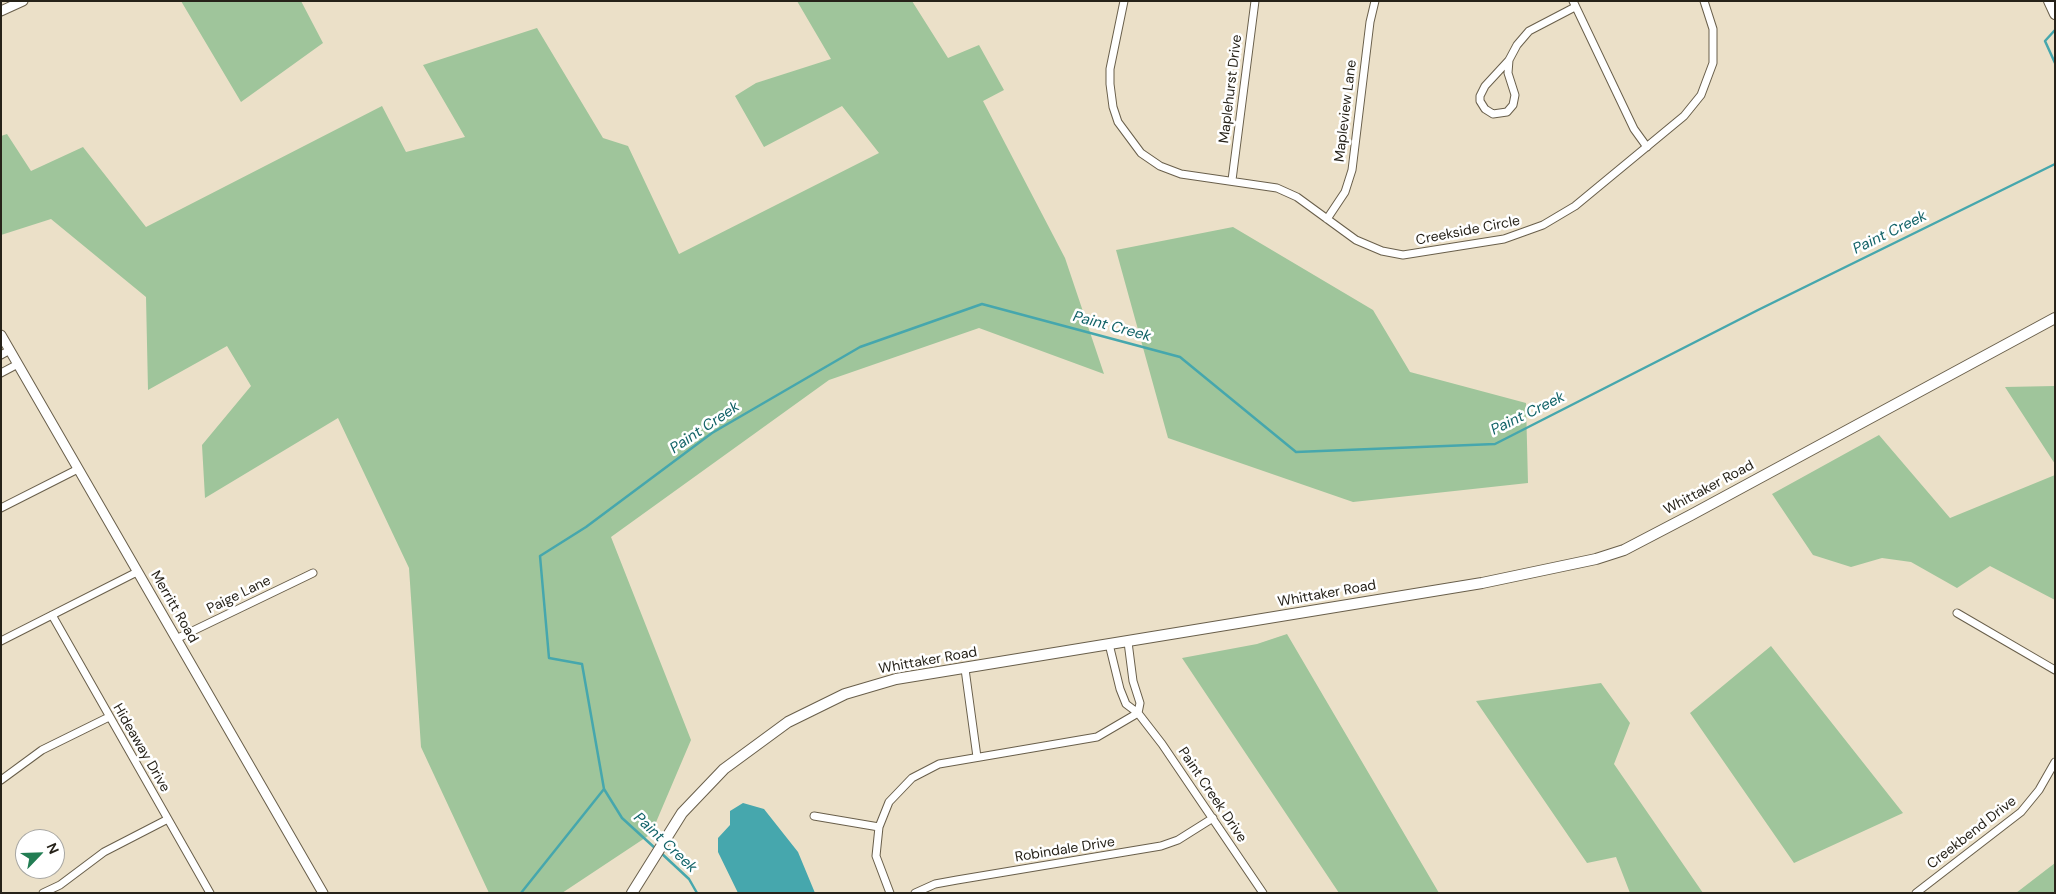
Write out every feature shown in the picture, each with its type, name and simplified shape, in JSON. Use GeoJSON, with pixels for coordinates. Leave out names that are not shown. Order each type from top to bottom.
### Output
{"type":"FeatureCollection","features":[{"type":"Feature","properties":{"kind":"main road"},"geometry":{"type":"LineString","coordinates":[[2049,1],[2055,14]]}},
{"type":"Feature","properties":{"kind":"main road","name":"Whittaker Road"},"geometry":{"type":"LineString","coordinates":[[632,893],[682,813],[724,769],[788,722],[828,702],[872,685],[915,675],[965,669],[1519,577],[1570,566],[1624,550],[2055,318]]}},
{"type":"Feature","properties":{"kind":"street"},"geometry":{"type":"LineString","coordinates":[[1,12],[23,1]]}},
{"type":"Feature","properties":{"kind":"street","name":"Creekside Circle"},"geometry":{"type":"LineString","coordinates":[[1124,1],[1110,69],[1110,84],[1113,108],[1125,134],[1141,153],[1170,170],[1196,177],[1232,180],[1277,188],[1297,197],[1356,240],[1382,251],[1403,255],[1504,239],[1531,230],[1566,212],[1684,116],[1706,85],[1713,63],[1715,47],[1711,20],[1704,1]]}},
{"type":"Feature","properties":{"kind":"street","name":"Maplehurst Drive"},"geometry":{"type":"LineString","coordinates":[[1232,180],[1255,1]]}},
{"type":"Feature","properties":{"kind":"street","name":"Mapleview Lane"},"geometry":{"type":"LineString","coordinates":[[1327,219],[1345,192],[1352,170],[1370,22],[1375,1]]}},
{"type":"Feature","properties":{"kind":"street"},"geometry":{"type":"LineString","coordinates":[[1509,60],[1508,73],[1515,95],[1514,105],[1507,112],[1492,114],[1482,105],[1480,96],[1485,86],[1509,60],[1517,45],[1529,31],[1574,4],[1634,129],[1646,147]]}},
{"type":"Feature","properties":{"kind":"street","name":"Merritt Road"},"geometry":{"type":"LineString","coordinates":[[1,335],[323,893]]}},
{"type":"Feature","properties":{"kind":"street"},"geometry":{"type":"LineString","coordinates":[[1,355],[10,350]]}},
{"type":"Feature","properties":{"kind":"street"},"geometry":{"type":"LineString","coordinates":[[1,373],[18,364]]}},
{"type":"Feature","properties":{"kind":"street"},"geometry":{"type":"LineString","coordinates":[[1,508],[78,469]]}},
{"type":"Feature","properties":{"kind":"street"},"geometry":{"type":"LineString","coordinates":[[1,641],[138,572]]}},
{"type":"Feature","properties":{"kind":"street","name":"Paige Lane"},"geometry":{"type":"LineString","coordinates":[[176,639],[313,573]]}},
{"type":"Feature","properties":{"kind":"street"},"geometry":{"type":"LineString","coordinates":[[1957,613],[2055,670]]}},
{"type":"Feature","properties":{"kind":"street","name":"Hideaway Drive"},"geometry":{"type":"LineString","coordinates":[[52,615],[108,717],[210,893]]}},
{"type":"Feature","properties":{"kind":"street","name":"Paint Creek Drive"},"geometry":{"type":"LineString","coordinates":[[1128,642],[1133,680],[1140,704],[1138,713]]}},
{"type":"Feature","properties":{"kind":"street","name":"Paint Creek Drive"},"geometry":{"type":"LineString","coordinates":[[1109,644],[1123,698],[1131,709],[1138,713],[1263,893]]}},
{"type":"Feature","properties":{"kind":"street"},"geometry":{"type":"LineString","coordinates":[[965,669],[977,757]]}},
{"type":"Feature","properties":{"kind":"street"},"geometry":{"type":"LineString","coordinates":[[890,893],[876,856],[879,827],[889,802],[912,778],[939,764],[1097,737],[1138,713]]}},
{"type":"Feature","properties":{"kind":"street"},"geometry":{"type":"LineString","coordinates":[[1,780],[42,750],[108,717]]}},
{"type":"Feature","properties":{"kind":"street","name":"Creekbend Drive"},"geometry":{"type":"LineString","coordinates":[[1916,893],[2022,812],[2039,790],[2055,762]]}},
{"type":"Feature","properties":{"kind":"street"},"geometry":{"type":"LineString","coordinates":[[814,816],[879,827]]}},
{"type":"Feature","properties":{"kind":"street","name":"Robindale Drive"},"geometry":{"type":"LineString","coordinates":[[915,893],[935,884],[1161,846],[1178,840],[1212,818]]}},
{"type":"Feature","properties":{"kind":"street"},"geometry":{"type":"LineString","coordinates":[[43,893],[60,885],[104,852],[168,819]]}},
{"type":"Feature","properties":{"kind":"green space"},"geometry":{"type":"Polygon","coordinates":[[[181,1],[301,1],[323,43],[241,102],[181,1]]]}},
{"type":"Feature","properties":{"kind":"green space"},"geometry":{"type":"Polygon","coordinates":[[[797,1],[912,1],[948,58],[979,45],[1004,90],[983,101],[1065,258],[1104,374],[979,328],[829,380],[611,537],[691,740],[651,834],[562,893],[489,893],[421,747],[409,568],[338,418],[205,498],[202,445],[251,386],[227,346],[148,390],[146,297],[51,219],[1,235],[1,136],[7,134],[31,171],[83,147],[146,227],[382,106],[406,152],[465,137],[423,65],[537,28],[603,138],[628,146],[679,254],[879,153],[842,106],[764,147],[735,96],[756,83],[831,59],[797,1]]]}},
{"type":"Feature","properties":{"kind":"green space"},"geometry":{"type":"Polygon","coordinates":[[[1233,227],[1373,310],[1410,372],[1526,403],[1528,483],[1353,502],[1168,438],[1116,250],[1233,227]]]}},
{"type":"Feature","properties":{"kind":"green space"},"geometry":{"type":"Polygon","coordinates":[[[2055,386],[2055,464],[2005,387],[2055,386]]]}},
{"type":"Feature","properties":{"kind":"green space"},"geometry":{"type":"Polygon","coordinates":[[[1879,435],[1950,518],[2055,475],[2055,600],[1990,566],[1957,588],[1911,562],[1882,558],[1851,567],[1813,555],[1772,494],[1879,435]]]}},
{"type":"Feature","properties":{"kind":"green space"},"geometry":{"type":"Polygon","coordinates":[[[1287,634],[1439,893],[1339,893],[1182,658],[1257,644],[1287,634]]]}},
{"type":"Feature","properties":{"kind":"green space"},"geometry":{"type":"Polygon","coordinates":[[[1771,646],[1903,813],[1794,863],[1690,713],[1771,646]]]}},
{"type":"Feature","properties":{"kind":"green space"},"geometry":{"type":"Polygon","coordinates":[[[1601,683],[1630,723],[1614,764],[1703,893],[1630,893],[1616,857],[1587,863],[1476,701],[1601,683]]]}},
{"type":"Feature","properties":{"kind":"green space"},"geometry":{"type":"Polygon","coordinates":[[[2055,863],[2055,893],[2016,893],[2055,863]]]}},
{"type":"Feature","properties":{"kind":"water"},"geometry":{"type":"Polygon","coordinates":[[[743,803],[764,809],[798,852],[815,893],[738,893],[718,852],[718,838],[730,825],[730,811],[743,803]]]}},
{"type":"Feature","properties":{"kind":"waterway","name":"Paint Creek"},"geometry":{"type":"LineString","coordinates":[[2055,30],[2045,41],[2055,63]]}},
{"type":"Feature","properties":{"kind":"waterway","name":"Paint Creek"},"geometry":{"type":"LineString","coordinates":[[656,849],[622,818],[604,789],[582,664],[549,658],[540,556],[586,527],[712,433],[860,347],[982,304],[1180,357],[1296,452],[1495,444],[1758,310],[2055,164]]}},
{"type":"Feature","properties":{"kind":"waterway"},"geometry":{"type":"LineString","coordinates":[[521,893],[604,789]]}},
{"type":"Feature","properties":{"kind":"waterway","name":"Paint Creek"},"geometry":{"type":"LineString","coordinates":[[660,852],[689,879],[697,893]]}}]}
